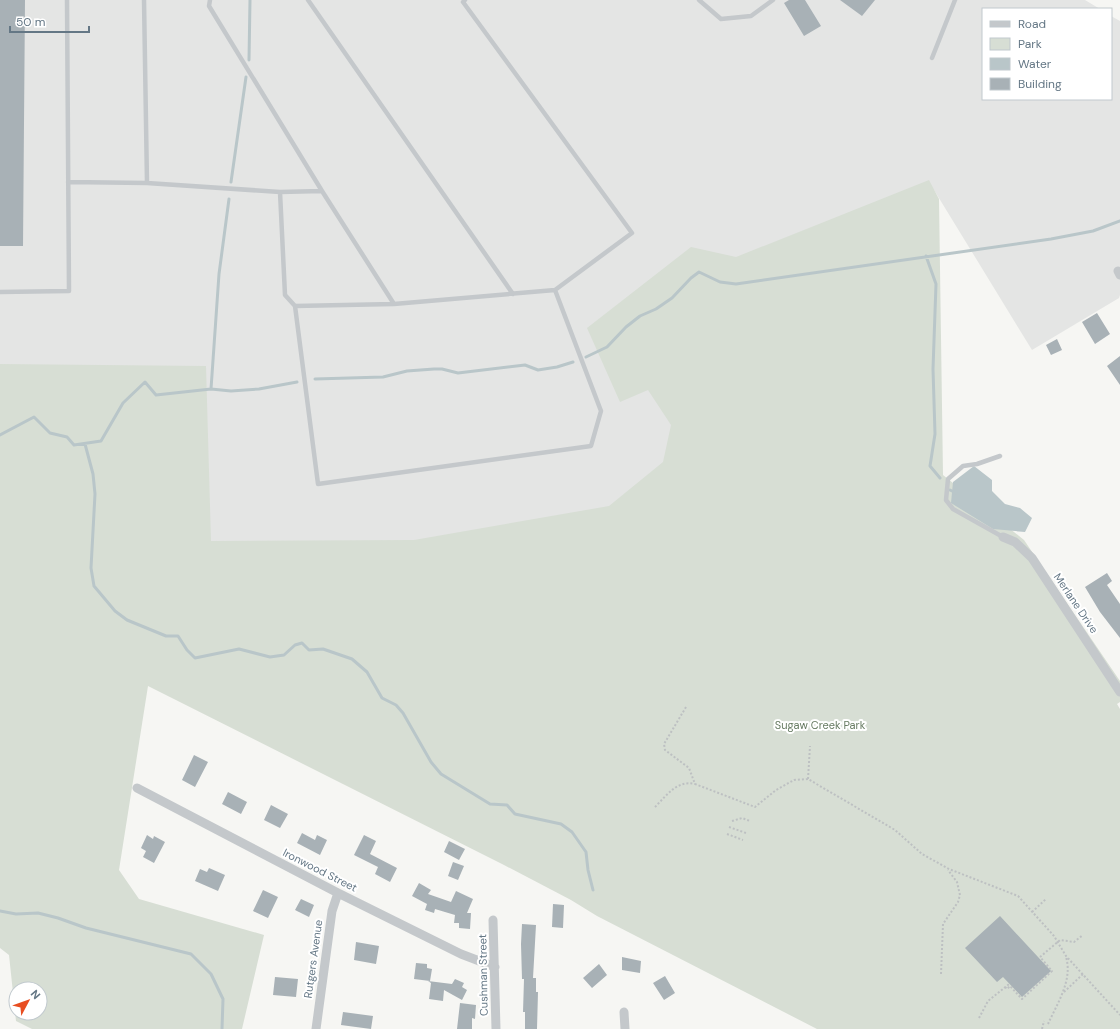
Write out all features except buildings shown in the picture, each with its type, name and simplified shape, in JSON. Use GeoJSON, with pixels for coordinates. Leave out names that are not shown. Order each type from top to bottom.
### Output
{"type":"FeatureCollection","features":[{"type":"Feature","properties":{"kind":"street","name":"Merlane Drive"},"geometry":{"type":"LineString","coordinates":[[1003,537],[1015,542],[1032,558],[1120,692]]}},
{"type":"Feature","properties":{"kind":"street","name":"Ironwood Street"},"geometry":{"type":"LineString","coordinates":[[137,788],[338,893],[461,954],[495,967]]}},
{"type":"Feature","properties":{"kind":"street","name":"Rutgers Avenue"},"geometry":{"type":"LineString","coordinates":[[316,1029],[332,912],[338,893]]}},
{"type":"Feature","properties":{"kind":"street","name":"Cushman Street"},"geometry":{"type":"LineString","coordinates":[[493,920],[496,1029]]}},
{"type":"Feature","properties":{"kind":"street"},"geometry":{"type":"LineString","coordinates":[[624,1012],[625,1029]]}},
{"type":"Feature","properties":{"kind":"lane"},"geometry":{"type":"LineString","coordinates":[[0,292],[69,291],[67,0]]}},
{"type":"Feature","properties":{"kind":"lane"},"geometry":{"type":"LineString","coordinates":[[144,0],[147,183]]}},
{"type":"Feature","properties":{"kind":"lane"},"geometry":{"type":"LineString","coordinates":[[210,0],[209,6],[322,191],[394,304]]}},
{"type":"Feature","properties":{"kind":"lane"},"geometry":{"type":"LineString","coordinates":[[308,0],[513,294]]}},
{"type":"Feature","properties":{"kind":"lane"},"geometry":{"type":"LineString","coordinates":[[295,306],[394,304],[555,290],[632,232],[463,2],[465,0]]}},
{"type":"Feature","properties":{"kind":"lane"},"geometry":{"type":"LineString","coordinates":[[699,0],[721,19],[751,16],[773,0]]}},
{"type":"Feature","properties":{"kind":"lane"},"geometry":{"type":"LineString","coordinates":[[932,58],[955,0]]}},
{"type":"Feature","properties":{"kind":"lane"},"geometry":{"type":"LineString","coordinates":[[68,182],[147,183],[280,192],[322,191]]}},
{"type":"Feature","properties":{"kind":"lane"},"geometry":{"type":"LineString","coordinates":[[280,192],[285,295],[295,306],[318,484],[592,446],[601,411],[555,290]]}},
{"type":"Feature","properties":{"kind":"lane"},"geometry":{"type":"LineString","coordinates":[[1000,456],[977,464],[963,466],[948,479],[946,500],[953,509],[1003,537]]}},
{"type":"Feature","properties":{"kind":"path"},"geometry":{"type":"LineString","coordinates":[[686,707],[664,744],[665,750],[689,768],[695,784]]}},
{"type":"Feature","properties":{"kind":"path"},"geometry":{"type":"LineString","coordinates":[[808,779],[810,746]]}},
{"type":"Feature","properties":{"kind":"path"},"geometry":{"type":"LineString","coordinates":[[655,806],[670,791],[681,784],[695,784],[755,806],[776,790],[794,780],[808,779],[895,830],[922,854],[946,867],[1018,896],[1058,942],[1066,956],[1120,1015]]}},
{"type":"Feature","properties":{"kind":"path"},"geometry":{"type":"LineString","coordinates":[[732,821],[742,818],[750,821]]}},
{"type":"Feature","properties":{"kind":"path"},"geometry":{"type":"LineString","coordinates":[[730,827],[746,832]]}},
{"type":"Feature","properties":{"kind":"path"},"geometry":{"type":"LineString","coordinates":[[727,834],[743,840]]}},
{"type":"Feature","properties":{"kind":"path"},"geometry":{"type":"LineString","coordinates":[[941,974],[941,937],[943,924],[958,902],[960,895],[957,882],[946,867]]}},
{"type":"Feature","properties":{"kind":"path"},"geometry":{"type":"LineString","coordinates":[[1032,912],[1046,899]]}},
{"type":"Feature","properties":{"kind":"path"},"geometry":{"type":"LineString","coordinates":[[1005,987],[1007,989],[1010,986],[1022,999],[1052,971],[1039,958],[1058,942],[1063,940],[1074,942],[1083,935]]}},
{"type":"Feature","properties":{"kind":"path"},"geometry":{"type":"LineString","coordinates":[[1048,1024],[1063,993],[1068,968],[1066,956]]}},
{"type":"Feature","properties":{"kind":"path"},"geometry":{"type":"LineString","coordinates":[[1063,993],[1083,974]]}},
{"type":"Feature","properties":{"kind":"path"},"geometry":{"type":"LineString","coordinates":[[979,1018],[988,1001],[1009,984]]}},
{"type":"Feature","properties":{"kind":"path"},"geometry":{"type":"LineString","coordinates":[[1042,1029],[1044,1021]]}},
{"type":"Feature","properties":{"kind":"shaded area"},"geometry":{"type":"Polygon","coordinates":[[[0,0],[1085,0],[1098,8],[982,8],[982,100],[1112,100],[1112,17],[1120,21],[1119,298],[1032,350],[934,190],[665,498],[161,604],[0,435],[0,0]]]}},
{"type":"Feature","properties":{"kind":"green space","name":"Sugaw Creek Park"},"geometry":{"type":"Polygon","coordinates":[[[929,180],[939,199],[943,475],[1024,540],[1120,681],[1120,702],[1117,704],[1120,709],[1120,1029],[817,1029],[597,916],[571,900],[504,865],[148,686],[119,870],[139,899],[264,935],[242,1029],[32,1029],[16,1021],[48,1021],[48,981],[12,981],[9,955],[0,948],[0,364],[206,366],[211,541],[414,540],[609,506],[663,462],[671,425],[648,390],[620,402],[587,328],[691,247],[736,257],[929,180]]]}},
{"type":"Feature","properties":{"kind":"water"},"geometry":{"type":"Polygon","coordinates":[[[974,466],[992,480],[992,491],[1005,504],[1020,508],[1032,518],[1025,532],[993,529],[951,503],[953,482],[974,466]]]}},
{"type":"Feature","properties":{"kind":"waterway"},"geometry":{"type":"LineString","coordinates":[[249,60],[250,0]]}},
{"type":"Feature","properties":{"kind":"waterway"},"geometry":{"type":"LineString","coordinates":[[231,182],[246,77]]}},
{"type":"Feature","properties":{"kind":"waterway"},"geometry":{"type":"LineString","coordinates":[[211,389],[219,274],[229,199]]}},
{"type":"Feature","properties":{"kind":"waterway"},"geometry":{"type":"LineString","coordinates":[[586,357],[607,347],[626,327],[640,316],[656,309],[672,298],[691,278],[699,272],[720,282],[736,284],[1051,239],[1093,231],[1120,221]]}},
{"type":"Feature","properties":{"kind":"waterway"},"geometry":{"type":"LineString","coordinates":[[926,256],[936,284],[933,369],[935,434],[930,466],[940,478]]}},
{"type":"Feature","properties":{"kind":"waterway"},"geometry":{"type":"LineString","coordinates":[[315,379],[383,377],[407,371],[434,369],[442,369],[458,373],[525,365],[538,370],[557,367],[573,362]]}},
{"type":"Feature","properties":{"kind":"waterway"},"geometry":{"type":"LineString","coordinates":[[0,435],[34,417],[50,433],[67,437],[74,445],[101,441],[123,403],[145,382],[156,395],[211,389],[231,391],[259,389],[297,382]]}},
{"type":"Feature","properties":{"kind":"waterway"},"geometry":{"type":"LineString","coordinates":[[85,444],[93,474],[95,494],[91,568],[94,586],[115,611],[127,620],[166,636],[178,636],[187,650],[195,658],[239,649],[270,657],[284,655],[295,645],[302,643],[309,650],[323,649],[352,659],[367,672],[382,698],[396,705],[403,713],[431,762],[441,774],[490,804],[507,805],[515,814],[561,824],[572,832],[586,852],[588,870],[593,890]]}},
{"type":"Feature","properties":{"kind":"waterway"},"geometry":{"type":"LineString","coordinates":[[950,490],[956,493]]}},
{"type":"Feature","properties":{"kind":"waterway"},"geometry":{"type":"LineString","coordinates":[[0,911],[16,914],[38,913],[86,928],[191,954],[211,974],[223,999],[222,1029]]}}]}
